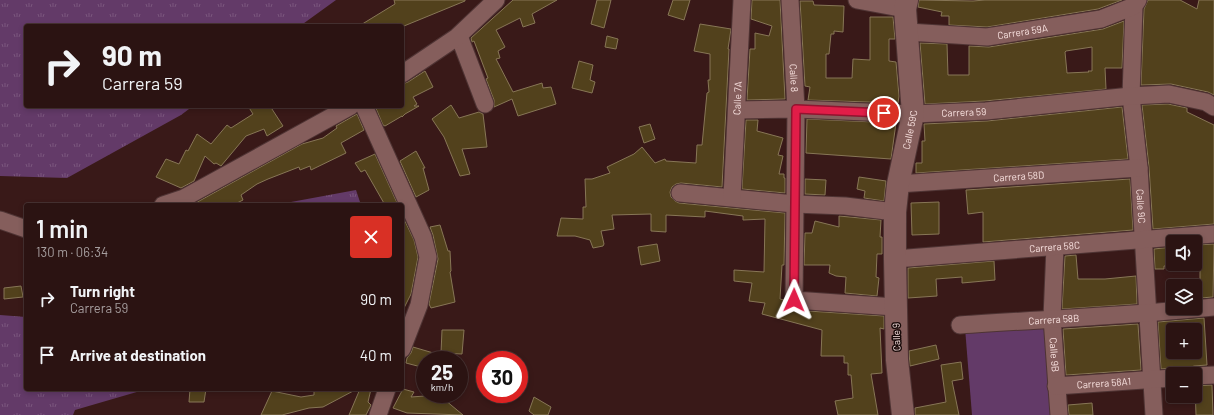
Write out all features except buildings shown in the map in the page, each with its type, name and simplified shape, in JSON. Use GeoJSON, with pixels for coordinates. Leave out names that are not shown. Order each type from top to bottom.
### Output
{"type":"FeatureCollection","features":[{"type":"Feature","properties":{"kind":"street"},"geometry":{"type":"LineString","coordinates":[[404,73],[459,36],[496,0]]}},
{"type":"Feature","properties":{"kind":"street","name":"Calle 7A"},"geometry":{"type":"LineString","coordinates":[[732,197],[742,0]]}},
{"type":"Feature","properties":{"kind":"street","name":"Calle 8"},"geometry":{"type":"LineString","coordinates":[[790,0],[796,109],[794,300],[895,308]]}},
{"type":"Feature","properties":{"kind":"street"},"geometry":{"type":"LineString","coordinates":[[857,0],[906,4]]}},
{"type":"Feature","properties":{"kind":"street","name":"Carrera 59A"},"geometry":{"type":"LineString","coordinates":[[908,32],[987,37],[1101,19],[1136,3]]}},
{"type":"Feature","properties":{"kind":"street","name":"Calle 9C"},"geometry":{"type":"LineString","coordinates":[[1136,3],[1131,96],[1139,168],[1142,239],[1154,415]]}},
{"type":"Feature","properties":{"kind":"street","name":"Calle 59C"},"geometry":{"type":"LineString","coordinates":[[895,259],[895,212],[898,184],[913,114],[906,4]]}},
{"type":"Feature","properties":{"kind":"street"},"geometry":{"type":"LineString","coordinates":[[459,36],[486,104]]}},
{"type":"Feature","properties":{"kind":"street","name":"Carrera 59"},"geometry":{"type":"LineString","coordinates":[[737,110],[796,109],[913,114],[986,111],[1131,96],[1169,94],[1206,102],[1214,107]]}},
{"type":"Feature","properties":{"kind":"street"},"geometry":{"type":"LineString","coordinates":[[169,203],[184,198],[347,108]]}},
{"type":"Feature","properties":{"kind":"street"},"geometry":{"type":"LineString","coordinates":[[365,108],[423,237],[428,256],[418,305],[404,344]]}},
{"type":"Feature","properties":{"kind":"street","name":"Carrera 58D"},"geometry":{"type":"LineString","coordinates":[[898,184],[1139,168]]}},
{"type":"Feature","properties":{"kind":"street"},"geometry":{"type":"LineString","coordinates":[[680,193],[794,204],[845,206],[895,212]]}},
{"type":"Feature","properties":{"kind":"street"},"geometry":{"type":"LineString","coordinates":[[0,220],[24,228]]}},
{"type":"Feature","properties":{"kind":"street","name":"Carrera 58C"},"geometry":{"type":"LineString","coordinates":[[895,259],[1214,234]]}},
{"type":"Feature","properties":{"kind":"street","name":"Calle 9B"},"geometry":{"type":"LineString","coordinates":[[1055,247],[1052,318],[1059,415]]}},
{"type":"Feature","properties":{"kind":"street","name":"Calle 9"},"geometry":{"type":"LineString","coordinates":[[895,259],[897,360],[903,415]]}},
{"type":"Feature","properties":{"kind":"street","name":"Carrera 58B"},"geometry":{"type":"LineString","coordinates":[[960,325],[1052,318],[1147,314],[1214,307]]}},
{"type":"Feature","properties":{"kind":"street"},"geometry":{"type":"LineString","coordinates":[[1202,376],[1214,375]]}},
{"type":"Feature","properties":{"kind":"street","name":"Carrera 58A1"},"geometry":{"type":"LineString","coordinates":[[1056,386],[1166,379]]}},
{"type":"Feature","properties":{"kind":"street"},"geometry":{"type":"LineString","coordinates":[[378,415],[386,391]]}},
{"type":"Feature","properties":{"kind":"green space"},"geometry":{"type":"Polygon","coordinates":[[[0,0],[336,0],[303,24],[24,24],[24,108],[190,108],[181,115],[67,178],[0,176],[0,0]]]}},
{"type":"Feature","properties":{"kind":"green space"},"geometry":{"type":"Polygon","coordinates":[[[356,190],[360,203],[290,203],[356,190]]]}},
{"type":"Feature","properties":{"kind":"green space"},"geometry":{"type":"Polygon","coordinates":[[[0,315],[24,317],[24,391],[140,391],[75,410],[73,415],[0,415],[0,315]]]}},
{"type":"Feature","properties":{"kind":"green space"},"geometry":{"type":"Polygon","coordinates":[[[1045,320],[1055,415],[972,415],[965,328],[1045,320]]]}},
{"type":"Feature","properties":{"kind":"route"},"geometry":{"type":"LineString","coordinates":[[794,300],[796,109],[884,113]]}}]}
